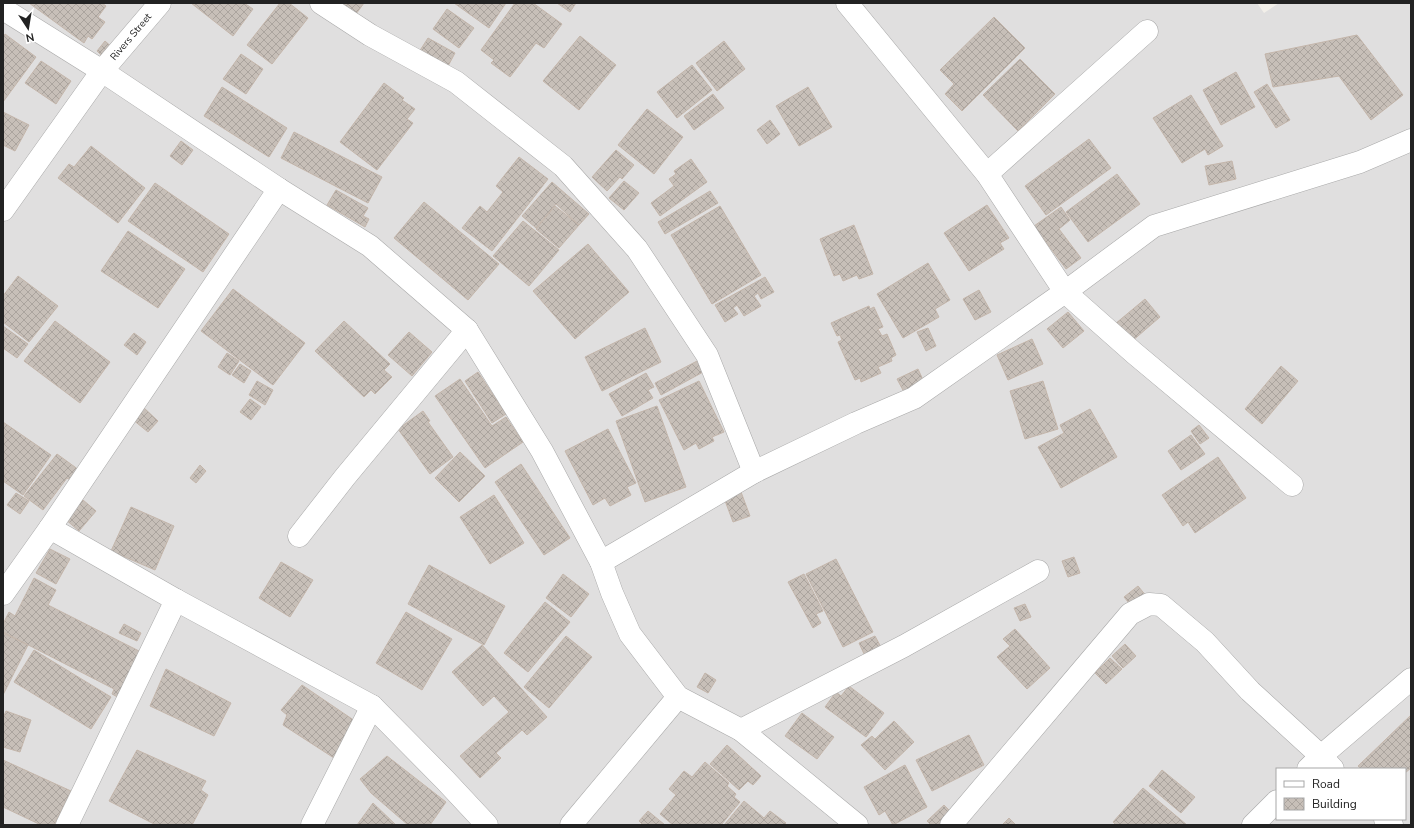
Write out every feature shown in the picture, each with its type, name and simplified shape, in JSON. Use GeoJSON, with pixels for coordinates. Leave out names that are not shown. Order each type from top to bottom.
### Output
{"type":"FeatureCollection","features":[{"type":"Feature","properties":{"kind":"street","name":"Rivers Street"},"geometry":{"type":"LineString","coordinates":[[3,210],[102,72],[160,3]]}},
{"type":"Feature","properties":{"kind":"street"},"geometry":{"type":"LineString","coordinates":[[321,3],[370,35],[456,82],[563,166],[637,249],[707,355],[754,472]]}},
{"type":"Feature","properties":{"kind":"street"},"geometry":{"type":"LineString","coordinates":[[847,3],[987,174],[1064,292],[1134,353],[1292,485]]}},
{"type":"Feature","properties":{"kind":"street"},"geometry":{"type":"LineString","coordinates":[[3,9],[102,72],[279,189],[370,246],[467,330],[542,452],[601,562],[612,593],[630,634],[678,697],[741,730],[857,825]]}},
{"type":"Feature","properties":{"kind":"street"},"geometry":{"type":"LineString","coordinates":[[987,174],[1147,30]]}},
{"type":"Feature","properties":{"kind":"street"},"geometry":{"type":"LineString","coordinates":[[601,562],[754,472],[856,423],[914,398],[1064,292],[1154,226],[1360,162],[1411,140]]}},
{"type":"Feature","properties":{"kind":"street"},"geometry":{"type":"LineString","coordinates":[[3,594],[50,528],[279,189]]}},
{"type":"Feature","properties":{"kind":"street"},"geometry":{"type":"LineString","coordinates":[[298,536],[467,330]]}},
{"type":"Feature","properties":{"kind":"street"},"geometry":{"type":"LineString","coordinates":[[50,528],[176,600],[372,706],[487,825]]}},
{"type":"Feature","properties":{"kind":"street"},"geometry":{"type":"LineString","coordinates":[[741,730],[904,646],[1038,571]]}},
{"type":"Feature","properties":{"kind":"street"},"geometry":{"type":"LineString","coordinates":[[67,825],[176,600]]}},
{"type":"Feature","properties":{"kind":"street"},"geometry":{"type":"LineString","coordinates":[[951,825],[1130,614],[1149,604],[1161,605],[1205,642],[1321,765],[1411,679]]}},
{"type":"Feature","properties":{"kind":"street"},"geometry":{"type":"LineString","coordinates":[[571,825],[678,697]]}},
{"type":"Feature","properties":{"kind":"street"},"geometry":{"type":"LineString","coordinates":[[312,825],[372,706]]}},
{"type":"Feature","properties":{"kind":"street"},"geometry":{"type":"LineString","coordinates":[[1253,825],[1276,802]]}},
{"type":"Feature","properties":{"kind":"shaded area"},"geometry":{"type":"Polygon","coordinates":[[[3,3],[1257,3],[1264,13],[1279,3],[1411,3],[1411,825],[3,825],[3,3]]]}},
{"type":"Feature","properties":{"kind":"building"},"geometry":{"type":"Polygon","coordinates":[[[29,3],[102,3],[106,6],[98,17],[105,22],[92,39],[88,36],[84,43],[29,3]]]}},
{"type":"Feature","properties":{"kind":"building"},"geometry":{"type":"Polygon","coordinates":[[[191,3],[244,3],[253,9],[233,36],[191,3]]]}},
{"type":"Feature","properties":{"kind":"building"},"geometry":{"type":"Polygon","coordinates":[[[280,3],[289,3],[308,18],[272,64],[247,45],[280,3]]]}},
{"type":"Feature","properties":{"kind":"building"},"geometry":{"type":"Polygon","coordinates":[[[340,3],[364,3],[356,14],[340,3]]]}},
{"type":"Feature","properties":{"kind":"building"},"geometry":{"type":"Polygon","coordinates":[[[454,3],[506,3],[489,28],[454,3]]]}},
{"type":"Feature","properties":{"kind":"building"},"geometry":{"type":"Polygon","coordinates":[[[515,3],[533,3],[562,24],[544,48],[536,43],[510,77],[491,63],[494,60],[481,50],[515,3]]]}},
{"type":"Feature","properties":{"kind":"building"},"geometry":{"type":"Polygon","coordinates":[[[557,3],[576,3],[570,12],[557,3]]]}},
{"type":"Feature","properties":{"kind":"building"},"geometry":{"type":"Polygon","coordinates":[[[447,9],[474,28],[459,48],[433,29],[447,9]]]}},
{"type":"Feature","properties":{"kind":"building"},"geometry":{"type":"Polygon","coordinates":[[[994,17],[1025,48],[962,111],[945,94],[954,84],[940,70],[994,17]]]}},
{"type":"Feature","properties":{"kind":"building"},"geometry":{"type":"Polygon","coordinates":[[[5,34],[36,57],[3,102],[3,37],[5,34]]]}},
{"type":"Feature","properties":{"kind":"building"},"geometry":{"type":"Polygon","coordinates":[[[1357,35],[1403,95],[1371,120],[1339,76],[1273,87],[1265,54],[1357,35]]]}},
{"type":"Feature","properties":{"kind":"building"},"geometry":{"type":"Polygon","coordinates":[[[580,36],[616,65],[579,110],[543,81],[580,36]]]}},
{"type":"Feature","properties":{"kind":"building"},"geometry":{"type":"Polygon","coordinates":[[[428,38],[455,53],[447,68],[419,52],[428,38]]]}},
{"type":"Feature","properties":{"kind":"building"},"geometry":{"type":"Polygon","coordinates":[[[105,41],[114,49],[105,59],[97,51],[105,41]]]}},
{"type":"Feature","properties":{"kind":"building"},"geometry":{"type":"Polygon","coordinates":[[[724,41],[745,69],[717,91],[696,63],[724,41]]]}},
{"type":"Feature","properties":{"kind":"building"},"geometry":{"type":"Polygon","coordinates":[[[241,54],[263,69],[246,94],[223,79],[241,54]]]}},
{"type":"Feature","properties":{"kind":"building"},"geometry":{"type":"Polygon","coordinates":[[[1020,59],[1055,94],[1018,131],[983,95],[1020,59]]]}},
{"type":"Feature","properties":{"kind":"building"},"geometry":{"type":"Polygon","coordinates":[[[41,61],[71,81],[56,104],[25,83],[41,61]]]}},
{"type":"Feature","properties":{"kind":"building"},"geometry":{"type":"Polygon","coordinates":[[[692,65],[712,90],[677,118],[657,92],[692,65]]]}},
{"type":"Feature","properties":{"kind":"building"},"geometry":{"type":"Polygon","coordinates":[[[1236,72],[1255,107],[1221,125],[1203,90],[1236,72]]]}},
{"type":"Feature","properties":{"kind":"building"},"geometry":{"type":"Polygon","coordinates":[[[384,83],[404,98],[402,100],[415,109],[407,119],[413,123],[377,170],[340,142],[384,83]]]}},
{"type":"Feature","properties":{"kind":"building"},"geometry":{"type":"Polygon","coordinates":[[[1267,84],[1290,120],[1276,128],[1254,92],[1267,84]]]}},
{"type":"Feature","properties":{"kind":"building"},"geometry":{"type":"Polygon","coordinates":[[[222,87],[287,128],[269,157],[204,116],[222,87]]]}},
{"type":"Feature","properties":{"kind":"building"},"geometry":{"type":"Polygon","coordinates":[[[808,87],[832,127],[799,146],[776,106],[808,87]]]}},
{"type":"Feature","properties":{"kind":"building"},"geometry":{"type":"Polygon","coordinates":[[[713,94],[724,108],[694,130],[684,116],[713,94]]]}},
{"type":"Feature","properties":{"kind":"building"},"geometry":{"type":"Polygon","coordinates":[[[1191,95],[1223,146],[1208,155],[1205,149],[1182,163],[1153,118],[1191,95]]]}},
{"type":"Feature","properties":{"kind":"building"},"geometry":{"type":"Polygon","coordinates":[[[647,109],[683,137],[654,174],[618,145],[647,109]]]}},
{"type":"Feature","properties":{"kind":"building"},"geometry":{"type":"Polygon","coordinates":[[[3,112],[29,125],[15,151],[3,145],[3,112]]]}},
{"type":"Feature","properties":{"kind":"building"},"geometry":{"type":"Polygon","coordinates":[[[770,120],[780,134],[767,144],[757,130],[770,120]]]}},
{"type":"Feature","properties":{"kind":"building"},"geometry":{"type":"Polygon","coordinates":[[[294,132],[382,177],[368,203],[281,158],[294,132]]]}},
{"type":"Feature","properties":{"kind":"building"},"geometry":{"type":"Polygon","coordinates":[[[1089,139],[1111,168],[1046,215],[1025,186],[1089,139]]]}},
{"type":"Feature","properties":{"kind":"building"},"geometry":{"type":"Polygon","coordinates":[[[181,141],[193,150],[182,165],[170,156],[181,141]]]}},
{"type":"Feature","properties":{"kind":"building"},"geometry":{"type":"Polygon","coordinates":[[[91,146],[145,188],[118,223],[58,178],[69,164],[74,167],[91,146]]]}},
{"type":"Feature","properties":{"kind":"building"},"geometry":{"type":"Polygon","coordinates":[[[616,150],[634,165],[622,179],[620,177],[607,191],[592,177],[616,150]]]}},
{"type":"Feature","properties":{"kind":"building"},"geometry":{"type":"Polygon","coordinates":[[[519,157],[548,179],[492,251],[462,228],[480,206],[487,212],[503,192],[496,186],[519,157]]]}},
{"type":"Feature","properties":{"kind":"building"},"geometry":{"type":"Polygon","coordinates":[[[691,159],[707,182],[660,216],[651,203],[674,186],[669,179],[676,174],[674,171],[691,159]]]}},
{"type":"Feature","properties":{"kind":"building"},"geometry":{"type":"Polygon","coordinates":[[[1232,161],[1236,179],[1209,185],[1205,166],[1232,161]]]}},
{"type":"Feature","properties":{"kind":"building"},"geometry":{"type":"Polygon","coordinates":[[[1117,174],[1140,204],[1088,242],[1066,212],[1117,174]]]}},
{"type":"Feature","properties":{"kind":"building"},"geometry":{"type":"Polygon","coordinates":[[[624,181],[639,193],[624,210],[609,198],[624,181]]]}},
{"type":"Feature","properties":{"kind":"building"},"geometry":{"type":"Polygon","coordinates":[[[552,182],[589,214],[579,225],[556,204],[536,228],[522,216],[552,182]]]}},
{"type":"Feature","properties":{"kind":"building"},"geometry":{"type":"Polygon","coordinates":[[[155,183],[229,234],[203,272],[128,221],[155,183]]]}},
{"type":"Feature","properties":{"kind":"building"},"geometry":{"type":"Polygon","coordinates":[[[336,190],[368,208],[363,216],[369,219],[365,227],[327,205],[336,190]]]}},
{"type":"Feature","properties":{"kind":"building"},"geometry":{"type":"Polygon","coordinates":[[[710,191],[718,203],[665,234],[658,222],[710,191]]]}},
{"type":"Feature","properties":{"kind":"building"},"geometry":{"type":"Polygon","coordinates":[[[424,202],[499,264],[468,300],[394,238],[424,202]]]}},
{"type":"Feature","properties":{"kind":"building"},"geometry":{"type":"Polygon","coordinates":[[[987,205],[1009,238],[1000,243],[1004,249],[969,271],[944,233],[987,205]]]}},
{"type":"Feature","properties":{"kind":"building"},"geometry":{"type":"Polygon","coordinates":[[[555,206],[579,225],[559,248],[536,229],[555,206]]]}},
{"type":"Feature","properties":{"kind":"building"},"geometry":{"type":"Polygon","coordinates":[[[720,206],[761,275],[712,304],[671,235],[720,206]]]}},
{"type":"Feature","properties":{"kind":"building"},"geometry":{"type":"Polygon","coordinates":[[[1061,207],[1070,220],[1059,229],[1081,258],[1066,269],[1034,226],[1061,207]]]}},
{"type":"Feature","properties":{"kind":"building"},"geometry":{"type":"Polygon","coordinates":[[[523,221],[559,250],[529,286],[493,256],[523,221]]]}},
{"type":"Feature","properties":{"kind":"building"},"geometry":{"type":"Polygon","coordinates":[[[854,225],[873,274],[859,279],[857,275],[843,281],[840,274],[834,276],[820,239],[854,225]]]}},
{"type":"Feature","properties":{"kind":"building"},"geometry":{"type":"Polygon","coordinates":[[[128,231],[185,269],[158,308],[101,271],[128,231]]]}},
{"type":"Feature","properties":{"kind":"building"},"geometry":{"type":"Polygon","coordinates":[[[588,244],[629,292],[575,339],[533,291],[588,244]]]}},
{"type":"Feature","properties":{"kind":"building"},"geometry":{"type":"Polygon","coordinates":[[[928,263],[950,300],[935,309],[939,317],[903,338],[877,294],[928,263]]]}},
{"type":"Feature","properties":{"kind":"building"},"geometry":{"type":"Polygon","coordinates":[[[18,276],[58,306],[29,342],[3,322],[3,296],[18,276]]]}},
{"type":"Feature","properties":{"kind":"building"},"geometry":{"type":"Polygon","coordinates":[[[765,277],[774,292],[761,299],[758,293],[754,296],[761,306],[744,316],[737,305],[733,308],[738,314],[725,322],[715,305],[765,277]]]}},
{"type":"Feature","properties":{"kind":"building"},"geometry":{"type":"Polygon","coordinates":[[[233,289],[305,343],[273,385],[201,331],[233,289]]]}},
{"type":"Feature","properties":{"kind":"building"},"geometry":{"type":"Polygon","coordinates":[[[979,290],[991,312],[975,320],[963,299],[979,290]]]}},
{"type":"Feature","properties":{"kind":"building"},"geometry":{"type":"Polygon","coordinates":[[[1145,299],[1160,317],[1131,342],[1115,324],[1145,299]]]}},
{"type":"Feature","properties":{"kind":"building"},"geometry":{"type":"Polygon","coordinates":[[[869,306],[870,309],[874,307],[883,327],[878,329],[882,336],[887,334],[896,355],[891,358],[892,361],[878,367],[881,373],[861,382],[860,378],[855,380],[838,342],[842,340],[840,335],[837,336],[831,323],[869,306]]]}},
{"type":"Feature","properties":{"kind":"building"},"geometry":{"type":"Polygon","coordinates":[[[1068,312],[1084,331],[1063,348],[1047,329],[1068,312]]]}},
{"type":"Feature","properties":{"kind":"building"},"geometry":{"type":"Polygon","coordinates":[[[55,321],[110,362],[80,403],[24,361],[55,321]]]}},
{"type":"Feature","properties":{"kind":"building"},"geometry":{"type":"Polygon","coordinates":[[[344,321],[390,364],[384,370],[392,377],[375,394],[371,390],[364,397],[315,351],[344,321]]]}},
{"type":"Feature","properties":{"kind":"building"},"geometry":{"type":"Polygon","coordinates":[[[3,326],[28,344],[17,358],[3,348],[3,326]]]}},
{"type":"Feature","properties":{"kind":"building"},"geometry":{"type":"Polygon","coordinates":[[[645,328],[661,362],[602,391],[585,357],[645,328]]]}},
{"type":"Feature","properties":{"kind":"building"},"geometry":{"type":"Polygon","coordinates":[[[928,328],[936,346],[926,351],[917,332],[928,328]]]}},
{"type":"Feature","properties":{"kind":"building"},"geometry":{"type":"Polygon","coordinates":[[[409,332],[432,352],[412,376],[388,355],[409,332]]]}},
{"type":"Feature","properties":{"kind":"building"},"geometry":{"type":"Polygon","coordinates":[[[134,333],[146,342],[137,355],[124,345],[134,333]]]}},
{"type":"Feature","properties":{"kind":"building"},"geometry":{"type":"Polygon","coordinates":[[[1032,339],[1043,364],[1008,380],[997,355],[1032,339]]]}},
{"type":"Feature","properties":{"kind":"building"},"geometry":{"type":"Polygon","coordinates":[[[227,353],[239,361],[230,375],[218,367],[227,353]]]}},
{"type":"Feature","properties":{"kind":"building"},"geometry":{"type":"Polygon","coordinates":[[[699,360],[705,371],[661,395],[655,383],[699,360]]]}},
{"type":"Feature","properties":{"kind":"building"},"geometry":{"type":"Polygon","coordinates":[[[240,364],[251,371],[244,383],[232,375],[240,364]]]}},
{"type":"Feature","properties":{"kind":"building"},"geometry":{"type":"Polygon","coordinates":[[[1281,366],[1298,381],[1262,424],[1245,409],[1281,366]]]}},
{"type":"Feature","properties":{"kind":"building"},"geometry":{"type":"Polygon","coordinates":[[[918,369],[924,382],[904,392],[897,379],[918,369]]]}},
{"type":"Feature","properties":{"kind":"building"},"geometry":{"type":"Polygon","coordinates":[[[478,372],[506,414],[492,423],[465,381],[478,372]]]}},
{"type":"Feature","properties":{"kind":"building"},"geometry":{"type":"Polygon","coordinates":[[[646,373],[654,387],[648,390],[653,398],[622,416],[609,394],[646,373]]]}},
{"type":"Feature","properties":{"kind":"building"},"geometry":{"type":"Polygon","coordinates":[[[460,379],[492,426],[506,417],[523,442],[485,468],[435,396],[460,379]]]}},
{"type":"Feature","properties":{"kind":"building"},"geometry":{"type":"Polygon","coordinates":[[[257,381],[273,390],[265,405],[249,395],[257,381]]]}},
{"type":"Feature","properties":{"kind":"building"},"geometry":{"type":"Polygon","coordinates":[[[699,381],[724,432],[712,437],[714,441],[699,449],[696,443],[684,450],[659,400],[699,381]]]}},
{"type":"Feature","properties":{"kind":"building"},"geometry":{"type":"Polygon","coordinates":[[[1043,381],[1058,429],[1025,439],[1010,391],[1043,381]]]}},
{"type":"Feature","properties":{"kind":"building"},"geometry":{"type":"Polygon","coordinates":[[[250,399],[261,407],[251,420],[240,412],[250,399]]]}},
{"type":"Feature","properties":{"kind":"building"},"geometry":{"type":"Polygon","coordinates":[[[657,406],[686,487],[645,502],[616,421],[657,406]]]}},
{"type":"Feature","properties":{"kind":"building"},"geometry":{"type":"Polygon","coordinates":[[[143,407],[158,421],[148,432],[132,419],[143,407]]]}},
{"type":"Feature","properties":{"kind":"building"},"geometry":{"type":"Polygon","coordinates":[[[1090,409],[1117,457],[1061,488],[1038,447],[1064,433],[1060,425],[1090,409]]]}},
{"type":"Feature","properties":{"kind":"building"},"geometry":{"type":"Polygon","coordinates":[[[423,411],[430,421],[428,422],[453,457],[430,474],[398,429],[423,411]]]}},
{"type":"Feature","properties":{"kind":"building"},"geometry":{"type":"Polygon","coordinates":[[[3,422],[51,455],[23,495],[3,481],[3,422]]]}},
{"type":"Feature","properties":{"kind":"building"},"geometry":{"type":"Polygon","coordinates":[[[1199,425],[1209,438],[1200,444],[1191,431],[1199,425]]]}},
{"type":"Feature","properties":{"kind":"building"},"geometry":{"type":"Polygon","coordinates":[[[608,429],[636,483],[627,487],[631,495],[610,506],[605,498],[593,505],[565,451],[608,429]]]}},
{"type":"Feature","properties":{"kind":"building"},"geometry":{"type":"Polygon","coordinates":[[[1191,435],[1205,454],[1181,470],[1168,451],[1191,435]]]}},
{"type":"Feature","properties":{"kind":"building"},"geometry":{"type":"Polygon","coordinates":[[[460,452],[485,476],[459,502],[435,478],[460,452]]]}},
{"type":"Feature","properties":{"kind":"building"},"geometry":{"type":"Polygon","coordinates":[[[57,454],[79,470],[70,480],[67,478],[43,510],[24,496],[57,454]]]}},
{"type":"Feature","properties":{"kind":"building"},"geometry":{"type":"Polygon","coordinates":[[[1218,457],[1246,498],[1195,533],[1188,522],[1183,526],[1162,495],[1218,457]]]}},
{"type":"Feature","properties":{"kind":"building"},"geometry":{"type":"Polygon","coordinates":[[[521,464],[570,538],[544,555],[495,482],[521,464]]]}},
{"type":"Feature","properties":{"kind":"building"},"geometry":{"type":"Polygon","coordinates":[[[200,465],[206,471],[196,483],[190,478],[200,465]]]}},
{"type":"Feature","properties":{"kind":"building"},"geometry":{"type":"Polygon","coordinates":[[[741,492],[750,516],[733,522],[724,498],[741,492]]]}},
{"type":"Feature","properties":{"kind":"building"},"geometry":{"type":"Polygon","coordinates":[[[16,493],[29,501],[20,514],[7,505],[16,493]]]}},
{"type":"Feature","properties":{"kind":"building"},"geometry":{"type":"Polygon","coordinates":[[[494,495],[524,543],[490,564],[460,517],[494,495]]]}},
{"type":"Feature","properties":{"kind":"building"},"geometry":{"type":"Polygon","coordinates":[[[83,500],[96,511],[79,531],[65,519],[83,500]]]}},
{"type":"Feature","properties":{"kind":"building"},"geometry":{"type":"Polygon","coordinates":[[[131,507],[174,526],[155,570],[111,551],[131,507]]]}},
{"type":"Feature","properties":{"kind":"building"},"geometry":{"type":"Polygon","coordinates":[[[50,549],[70,559],[56,584],[36,573],[50,549]]]}},
{"type":"Feature","properties":{"kind":"building"},"geometry":{"type":"Polygon","coordinates":[[[1074,557],[1080,573],[1068,577],[1062,561],[1074,557]]]}},
{"type":"Feature","properties":{"kind":"building"},"geometry":{"type":"Polygon","coordinates":[[[836,559],[873,632],[843,647],[806,574],[836,559]]]}},
{"type":"Feature","properties":{"kind":"building"},"geometry":{"type":"Polygon","coordinates":[[[281,562],[313,580],[290,617],[259,598],[281,562]]]}},
{"type":"Feature","properties":{"kind":"building"},"geometry":{"type":"Polygon","coordinates":[[[429,565],[505,606],[484,645],[408,604],[429,565]]]}},
{"type":"Feature","properties":{"kind":"building"},"geometry":{"type":"Polygon","coordinates":[[[563,574],[589,594],[571,617],[546,598],[563,574]]]}},
{"type":"Feature","properties":{"kind":"building"},"geometry":{"type":"Polygon","coordinates":[[[804,574],[823,611],[816,614],[821,623],[813,628],[788,582],[804,574]]]}},
{"type":"Feature","properties":{"kind":"building"},"geometry":{"type":"Polygon","coordinates":[[[34,578],[56,590],[48,605],[141,652],[123,700],[112,694],[114,689],[3,632],[3,624],[9,612],[15,616],[34,578]]]}},
{"type":"Feature","properties":{"kind":"building"},"geometry":{"type":"Polygon","coordinates":[[[1138,586],[1147,597],[1133,608],[1124,597],[1138,586]]]}},
{"type":"Feature","properties":{"kind":"building"},"geometry":{"type":"Polygon","coordinates":[[[545,602],[570,622],[528,672],[504,653],[545,602]]]}},
{"type":"Feature","properties":{"kind":"building"},"geometry":{"type":"Polygon","coordinates":[[[1025,604],[1031,617],[1020,621],[1014,608],[1025,604]]]}},
{"type":"Feature","properties":{"kind":"building"},"geometry":{"type":"Polygon","coordinates":[[[406,612],[452,639],[422,690],[376,663],[406,612]]]}},
{"type":"Feature","properties":{"kind":"building"},"geometry":{"type":"Polygon","coordinates":[[[124,624],[141,633],[137,641],[119,633],[124,624]]]}},
{"type":"Feature","properties":{"kind":"building"},"geometry":{"type":"Polygon","coordinates":[[[1015,629],[1050,668],[1027,689],[997,657],[1010,646],[1003,639],[1015,629]]]}},
{"type":"Feature","properties":{"kind":"building"},"geometry":{"type":"Polygon","coordinates":[[[3,633],[28,645],[3,695],[3,633]]]}},
{"type":"Feature","properties":{"kind":"building"},"geometry":{"type":"Polygon","coordinates":[[[566,636],[592,657],[549,708],[524,687],[566,636]]]}},
{"type":"Feature","properties":{"kind":"building"},"geometry":{"type":"Polygon","coordinates":[[[875,636],[882,649],[865,656],[859,643],[875,636]]]}},
{"type":"Feature","properties":{"kind":"building"},"geometry":{"type":"Polygon","coordinates":[[[1125,644],[1136,656],[1123,668],[1112,656],[1125,644]]]}},
{"type":"Feature","properties":{"kind":"building"},"geometry":{"type":"Polygon","coordinates":[[[482,645],[547,717],[527,735],[522,730],[496,753],[501,758],[480,778],[460,756],[509,712],[494,696],[483,706],[452,672],[482,645]]]}},
{"type":"Feature","properties":{"kind":"building"},"geometry":{"type":"Polygon","coordinates":[[[34,650],[111,697],[91,729],[14,682],[34,650]]]}},
{"type":"Feature","properties":{"kind":"building"},"geometry":{"type":"Polygon","coordinates":[[[1110,658],[1122,669],[1106,684],[1095,673],[1110,658]]]}},
{"type":"Feature","properties":{"kind":"building"},"geometry":{"type":"Polygon","coordinates":[[[166,669],[231,703],[214,736],[150,706],[166,669]]]}},
{"type":"Feature","properties":{"kind":"building"},"geometry":{"type":"Polygon","coordinates":[[[705,673],[716,680],[708,693],[697,687],[705,673]]]}},
{"type":"Feature","properties":{"kind":"building"},"geometry":{"type":"Polygon","coordinates":[[[302,685],[355,721],[334,758],[283,725],[287,715],[281,710],[302,685]]]}},
{"type":"Feature","properties":{"kind":"building"},"geometry":{"type":"Polygon","coordinates":[[[849,686],[884,713],[866,737],[825,707],[836,692],[841,696],[849,686]]]}},
{"type":"Feature","properties":{"kind":"building"},"geometry":{"type":"Polygon","coordinates":[[[6,711],[31,720],[20,752],[3,747],[3,718],[6,711]]]}},
{"type":"Feature","properties":{"kind":"building"},"geometry":{"type":"Polygon","coordinates":[[[802,713],[834,737],[817,759],[785,736],[802,713]]]}},
{"type":"Feature","properties":{"kind":"building"},"geometry":{"type":"Polygon","coordinates":[[[1411,715],[1411,768],[1406,772],[1406,768],[1360,768],[1358,766],[1411,715]]]}},
{"type":"Feature","properties":{"kind":"building"},"geometry":{"type":"Polygon","coordinates":[[[894,721],[914,742],[885,770],[861,745],[872,736],[875,739],[894,721]]]}},
{"type":"Feature","properties":{"kind":"building"},"geometry":{"type":"Polygon","coordinates":[[[969,735],[984,765],[932,791],[916,760],[969,735]]]}},
{"type":"Feature","properties":{"kind":"building"},"geometry":{"type":"Polygon","coordinates":[[[727,745],[761,776],[753,785],[748,781],[739,790],[710,764],[727,745]]]}},
{"type":"Feature","properties":{"kind":"building"},"geometry":{"type":"Polygon","coordinates":[[[137,750],[206,781],[201,790],[208,795],[192,825],[156,825],[109,801],[137,750]]]}},
{"type":"Feature","properties":{"kind":"building"},"geometry":{"type":"Polygon","coordinates":[[[387,756],[446,802],[430,825],[408,825],[371,793],[360,779],[387,756]]]}},
{"type":"Feature","properties":{"kind":"building"},"geometry":{"type":"Polygon","coordinates":[[[3,760],[71,791],[54,825],[41,825],[3,807],[3,760]]]}},
{"type":"Feature","properties":{"kind":"building"},"geometry":{"type":"Polygon","coordinates":[[[705,762],[729,783],[727,786],[736,794],[734,797],[740,802],[721,825],[673,825],[660,814],[676,795],[669,789],[684,771],[692,777],[705,762]]]}},
{"type":"Feature","properties":{"kind":"building"},"geometry":{"type":"Polygon","coordinates":[[[905,765],[927,807],[893,825],[885,811],[879,815],[864,787],[905,765]]]}},
{"type":"Feature","properties":{"kind":"building"},"geometry":{"type":"Polygon","coordinates":[[[1162,770],[1195,797],[1181,813],[1149,786],[1162,770]]]}},
{"type":"Feature","properties":{"kind":"building"},"geometry":{"type":"Polygon","coordinates":[[[1143,788],[1187,825],[1116,825],[1113,822],[1143,788]]]}},
{"type":"Feature","properties":{"kind":"building"},"geometry":{"type":"Polygon","coordinates":[[[744,801],[764,818],[770,811],[786,823],[784,825],[724,825],[744,801]]]}},
{"type":"Feature","properties":{"kind":"building"},"geometry":{"type":"Polygon","coordinates":[[[373,803],[396,825],[357,825],[373,803]]]}},
{"type":"Feature","properties":{"kind":"building"},"geometry":{"type":"Polygon","coordinates":[[[944,805],[953,814],[941,825],[931,825],[927,821],[944,805]]]}},
{"type":"Feature","properties":{"kind":"building"},"geometry":{"type":"Polygon","coordinates":[[[648,811],[665,825],[643,825],[639,821],[648,811]]]}},
{"type":"Feature","properties":{"kind":"building"},"geometry":{"type":"Polygon","coordinates":[[[1009,818],[1016,825],[1002,825],[1009,818]]]}}]}
